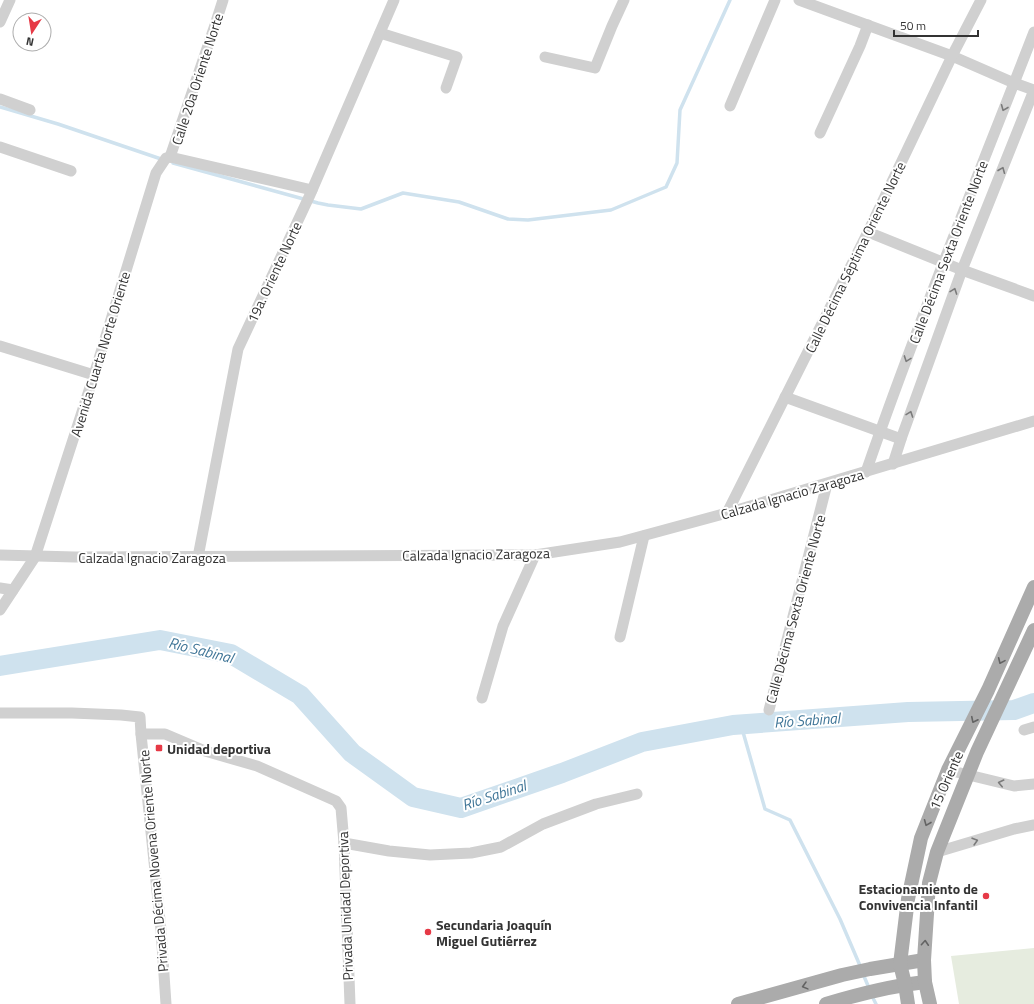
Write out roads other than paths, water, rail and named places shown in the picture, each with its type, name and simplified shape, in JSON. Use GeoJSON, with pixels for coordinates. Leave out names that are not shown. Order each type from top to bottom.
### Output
{"type":"FeatureCollection","features":[{"type":"Feature","properties":{"kind":"main road","name":"15 Oriente"},"geometry":{"type":"LineString","coordinates":[[908,1004],[900,964],[908,900],[921,838],[948,770],[988,690],[1034,587]]}},
{"type":"Feature","properties":{"kind":"main road","name":"15 Oriente"},"geometry":{"type":"LineString","coordinates":[[930,1004],[924,960],[929,883],[937,852],[977,752],[1033,634]]}},
{"type":"Feature","properties":{"kind":"main road"},"geometry":{"type":"LineString","coordinates":[[738,1004],[842,975],[924,960]]}},
{"type":"Feature","properties":{"kind":"main road"},"geometry":{"type":"LineString","coordinates":[[826,1004],[880,989],[926,982]]}},
{"type":"Feature","properties":{"kind":"street"},"geometry":{"type":"LineString","coordinates":[[0,22],[10,0]]}},
{"type":"Feature","properties":{"kind":"street","name":"Calle 20a Oriente Norte"},"geometry":{"type":"LineString","coordinates":[[168,158],[222,0]]}},
{"type":"Feature","properties":{"kind":"street","name":"19a. Oriente Norte"},"geometry":{"type":"LineString","coordinates":[[198,557],[238,349],[311,193],[394,0]]}},
{"type":"Feature","properties":{"kind":"street"},"geometry":{"type":"LineString","coordinates":[[545,57],[595,68],[624,0]]}},
{"type":"Feature","properties":{"kind":"street"},"geometry":{"type":"LineString","coordinates":[[730,106],[775,0]]}},
{"type":"Feature","properties":{"kind":"street"},"geometry":{"type":"LineString","coordinates":[[799,0],[952,56],[1034,90]]}},
{"type":"Feature","properties":{"kind":"street","name":"Calle Décima Séptima Oriente Norte"},"geometry":{"type":"LineString","coordinates":[[727,513],[868,232],[980,0]]}},
{"type":"Feature","properties":{"kind":"street"},"geometry":{"type":"LineString","coordinates":[[820,132],[860,46],[868,25]]}},
{"type":"Feature","properties":{"kind":"street","name":"Calle Décima Sexta Oriente Norte"},"geometry":{"type":"LineString","coordinates":[[866,472],[943,262],[1034,32]]}},
{"type":"Feature","properties":{"kind":"street"},"geometry":{"type":"LineString","coordinates":[[380,33],[457,57],[446,88]]}},
{"type":"Feature","properties":{"kind":"street","name":"Calle Décima Sexta Oriente Norte"},"geometry":{"type":"LineString","coordinates":[[894,464],[901,439],[962,270],[1034,90]]}},
{"type":"Feature","properties":{"kind":"street"},"geometry":{"type":"LineString","coordinates":[[0,99],[30,110]]}},
{"type":"Feature","properties":{"kind":"street"},"geometry":{"type":"LineString","coordinates":[[0,147],[71,171]]}},
{"type":"Feature","properties":{"kind":"street"},"geometry":{"type":"LineString","coordinates":[[168,158],[311,193]]}},
{"type":"Feature","properties":{"kind":"street","name":"Avenida Cuarta Norte Oriente"},"geometry":{"type":"LineString","coordinates":[[35,557],[94,375],[156,173],[168,158]]}},
{"type":"Feature","properties":{"kind":"street"},"geometry":{"type":"LineString","coordinates":[[868,232],[962,270],[1034,296]]}},
{"type":"Feature","properties":{"kind":"street"},"geometry":{"type":"LineString","coordinates":[[0,346],[94,375]]}},
{"type":"Feature","properties":{"kind":"street"},"geometry":{"type":"LineString","coordinates":[[785,397],[901,439]]}},
{"type":"Feature","properties":{"kind":"street","name":"Calzada Ignacio Zaragoza"},"geometry":{"type":"LineString","coordinates":[[0,555],[35,557],[535,555],[620,542],[644,536],[828,484],[1034,421]]}},
{"type":"Feature","properties":{"kind":"street","name":"Calle Décima Sexta Oriente Norte"},"geometry":{"type":"LineString","coordinates":[[769,710],[828,484]]}},
{"type":"Feature","properties":{"kind":"street"},"geometry":{"type":"LineString","coordinates":[[620,637],[644,536]]}},
{"type":"Feature","properties":{"kind":"street"},"geometry":{"type":"LineString","coordinates":[[482,698],[503,626],[535,555]]}},
{"type":"Feature","properties":{"kind":"street"},"geometry":{"type":"LineString","coordinates":[[0,610],[35,557]]}},
{"type":"Feature","properties":{"kind":"street"},"geometry":{"type":"LineString","coordinates":[[0,588],[13,590]]}},
{"type":"Feature","properties":{"kind":"street"},"geometry":{"type":"LineString","coordinates":[[1011,638],[1033,634]]}},
{"type":"Feature","properties":{"kind":"street","name":"Privada Décima Novena Oriente Norte"},"geometry":{"type":"LineString","coordinates":[[0,713],[72,713],[140,717],[161,930],[166,1004]]}},
{"type":"Feature","properties":{"kind":"street","name":"Privada Unidad Deportiva"},"geometry":{"type":"LineString","coordinates":[[141,734],[165,734],[204,751],[257,766],[336,801],[341,808],[344,844],[350,1004]]}},
{"type":"Feature","properties":{"kind":"street"},"geometry":{"type":"LineString","coordinates":[[948,770],[1014,786],[1034,784]]}},
{"type":"Feature","properties":{"kind":"street"},"geometry":{"type":"LineString","coordinates":[[344,844],[388,852],[430,855],[471,853],[501,847],[543,824],[596,804],[637,794]]}},
{"type":"Feature","properties":{"kind":"street"},"geometry":{"type":"LineString","coordinates":[[937,852],[1014,829],[1034,825]]}},
{"type":"Feature","properties":{"kind":"waterway"},"geometry":{"type":"LineString","coordinates":[[173,163],[318,203],[361,209],[403,193],[459,202],[508,219],[528,220],[611,210],[666,187],[677,163],[680,110],[730,0]]}},
{"type":"Feature","properties":{"kind":"waterway"},"geometry":{"type":"LineString","coordinates":[[0,107],[58,124],[164,160]]}},
{"type":"Feature","properties":{"kind":"waterway","name":"Río Sabinal"},"geometry":{"type":"LineString","coordinates":[[0,666],[160,640],[231,654],[300,695],[352,753],[413,797],[461,808],[562,773],[642,742],[733,725],[908,712],[1014,710],[1034,703]]}},
{"type":"Feature","properties":{"kind":"waterway"},"geometry":{"type":"LineString","coordinates":[[741,725],[765,809],[790,820],[840,919],[861,968]]}},
{"type":"Feature","properties":{"kind":"waterway"},"geometry":{"type":"LineString","coordinates":[[863,974],[869,988]]}},
{"type":"Feature","properties":{"kind":"waterway"},"geometry":{"type":"LineString","coordinates":[[871,994],[876,1004]]}},
{"type":"Feature","properties":{"kind":"place","name":"Unidad deportiva"},"geometry":{"type":"Point","coordinates":[159,748]}},
{"type":"Feature","properties":{"kind":"place","name":"Estacionamiento de Convivencia Infantil"},"geometry":{"type":"Point","coordinates":[986,896]}},
{"type":"Feature","properties":{"kind":"place","name":"Secundaria Joaquín Miguel Gutiérrez"},"geometry":{"type":"Point","coordinates":[428,932]}}]}
